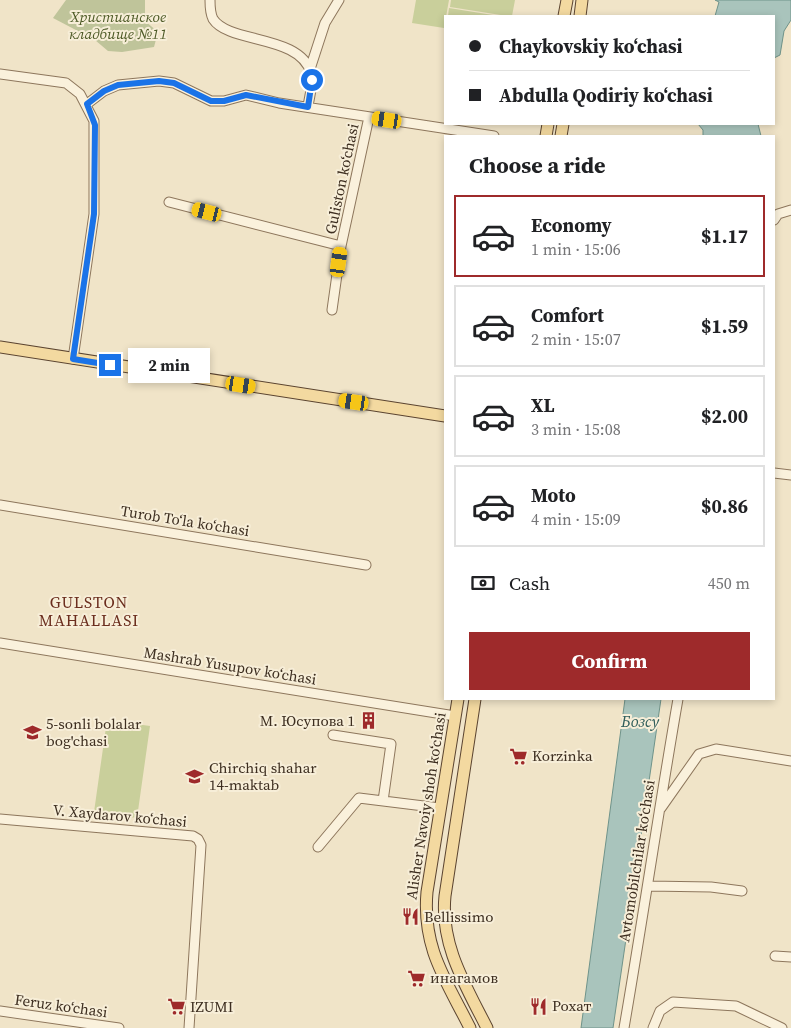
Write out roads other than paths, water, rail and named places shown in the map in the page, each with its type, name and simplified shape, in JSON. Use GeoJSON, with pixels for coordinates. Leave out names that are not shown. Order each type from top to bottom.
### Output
{"type":"FeatureCollection","features":[{"type":"Feature","properties":{"kind":"main road"},"geometry":{"type":"LineString","coordinates":[[564,15],[567,0]]}},
{"type":"Feature","properties":{"kind":"main road"},"geometry":{"type":"LineString","coordinates":[[580,15],[582,0]]}},
{"type":"Feature","properties":{"kind":"main road"},"geometry":{"type":"LineString","coordinates":[[0,347],[444,416]]}},
{"type":"Feature","properties":{"kind":"main road","name":"Alisher Navoiy shoh koʻchasi"},"geometry":{"type":"LineString","coordinates":[[458,700],[427,892],[427,929],[433,952],[470,1028]]}},
{"type":"Feature","properties":{"kind":"main road"},"geometry":{"type":"LineString","coordinates":[[475,700],[443,914],[451,952],[487,1028]]}},
{"type":"Feature","properties":{"kind":"street"},"geometry":{"type":"LineString","coordinates":[[210,0],[211,14],[220,26],[290,49],[310,69]]}},
{"type":"Feature","properties":{"kind":"street"},"geometry":{"type":"LineString","coordinates":[[308,107],[312,80],[310,69],[325,23],[339,0]]}},
{"type":"Feature","properties":{"kind":"street"},"geometry":{"type":"LineString","coordinates":[[0,74],[66,83],[76,90],[87,104],[95,125],[94,214],[73,359]]}},
{"type":"Feature","properties":{"kind":"street"},"geometry":{"type":"LineString","coordinates":[[87,104],[104,91],[118,85],[159,81],[174,83],[211,101],[224,101],[246,95],[308,107],[487,135]]}},
{"type":"Feature","properties":{"kind":"street","name":"Guliston ko‘chasi"},"geometry":{"type":"LineString","coordinates":[[332,310],[341,246],[369,117]]}},
{"type":"Feature","properties":{"kind":"street","name":"Guliston ko‘chasi"},"geometry":{"type":"LineString","coordinates":[[169,202],[341,246]]}},
{"type":"Feature","properties":{"kind":"street"},"geometry":{"type":"LineString","coordinates":[[775,218],[778,214],[791,210]]}},
{"type":"Feature","properties":{"kind":"street"},"geometry":{"type":"LineString","coordinates":[[775,473],[791,475]]}},
{"type":"Feature","properties":{"kind":"street","name":"Turob To‘la ko‘chasi"},"geometry":{"type":"LineString","coordinates":[[0,505],[366,565]]}},
{"type":"Feature","properties":{"kind":"street","name":"Mashrab Yusupov ko‘chasi"},"geometry":{"type":"LineString","coordinates":[[0,644],[455,716]]}},
{"type":"Feature","properties":{"kind":"street","name":"Avtomobilchilar ko‘chasi"},"geometry":{"type":"LineString","coordinates":[[624,1028],[649,886],[658,812],[678,700]]}},
{"type":"Feature","properties":{"kind":"street"},"geometry":{"type":"LineString","coordinates":[[334,735],[391,744],[382,801]]}},
{"type":"Feature","properties":{"kind":"street"},"geometry":{"type":"LineString","coordinates":[[658,812],[699,754],[716,749],[791,761]]}},
{"type":"Feature","properties":{"kind":"street"},"geometry":{"type":"LineString","coordinates":[[318,847],[358,798],[440,808]]}},
{"type":"Feature","properties":{"kind":"street","name":"V. Xaydarov ko‘chasi"},"geometry":{"type":"LineString","coordinates":[[0,819],[193,836],[198,839],[201,845],[189,1028]]}},
{"type":"Feature","properties":{"kind":"street"},"geometry":{"type":"LineString","coordinates":[[649,886],[742,891]]}},
{"type":"Feature","properties":{"kind":"street"},"geometry":{"type":"LineString","coordinates":[[775,956],[791,957]]}},
{"type":"Feature","properties":{"kind":"street"},"geometry":{"type":"LineString","coordinates":[[653,1028],[660,1011],[673,1002],[736,1006],[782,1028]]}},
{"type":"Feature","properties":{"kind":"street","name":"Feruz ko‘chasi"},"geometry":{"type":"LineString","coordinates":[[0,1011],[119,1028]]}},
{"type":"Feature","properties":{"kind":"water"},"geometry":{"type":"Polygon","coordinates":[[[715,0],[791,0],[791,20],[784,31],[780,55],[775,58],[775,15],[715,15],[719,2],[715,0]]]}},
{"type":"Feature","properties":{"kind":"water"},"geometry":{"type":"Polygon","coordinates":[[[699,125],[758,125],[761,135],[703,135],[703,130],[699,125]]]}},
{"type":"Feature","properties":{"kind":"water","name":"Бозсу"},"geometry":{"type":"Polygon","coordinates":[[[625,700],[661,700],[613,1028],[581,1028],[625,700]]]}},
{"type":"Feature","properties":{"kind":"place","name":"М. Юсупова 1"},"geometry":{"type":"Point","coordinates":[369,721]}},
{"type":"Feature","properties":{"kind":"place","name":"5-sonli bolalar bog'chasi"},"geometry":{"type":"Point","coordinates":[32,733]}},
{"type":"Feature","properties":{"kind":"place","name":"Korzinka"},"geometry":{"type":"Point","coordinates":[518,756]}},
{"type":"Feature","properties":{"kind":"place","name":"Chirchiq shahar 14-maktab"},"geometry":{"type":"Point","coordinates":[195,777]}},
{"type":"Feature","properties":{"kind":"place","name":"Bellissimo"},"geometry":{"type":"Point","coordinates":[410,917]}},
{"type":"Feature","properties":{"kind":"place","name":"инагамов"},"geometry":{"type":"Point","coordinates":[416,978]}},
{"type":"Feature","properties":{"kind":"place","name":"Рохат"},"geometry":{"type":"Point","coordinates":[538,1006]}},
{"type":"Feature","properties":{"kind":"place","name":"IZUMI"},"geometry":{"type":"Point","coordinates":[176,1007]}},
{"type":"Feature","properties":{"kind":"district","name":"GULSTON MAHALLASI"},"geometry":{"type":"Point","coordinates":[89,611]}},
{"type":"Feature","properties":{"kind":"park label","name":"Христианское кладбище №11"},"geometry":{"type":"Point","coordinates":[118,26]}}]}
